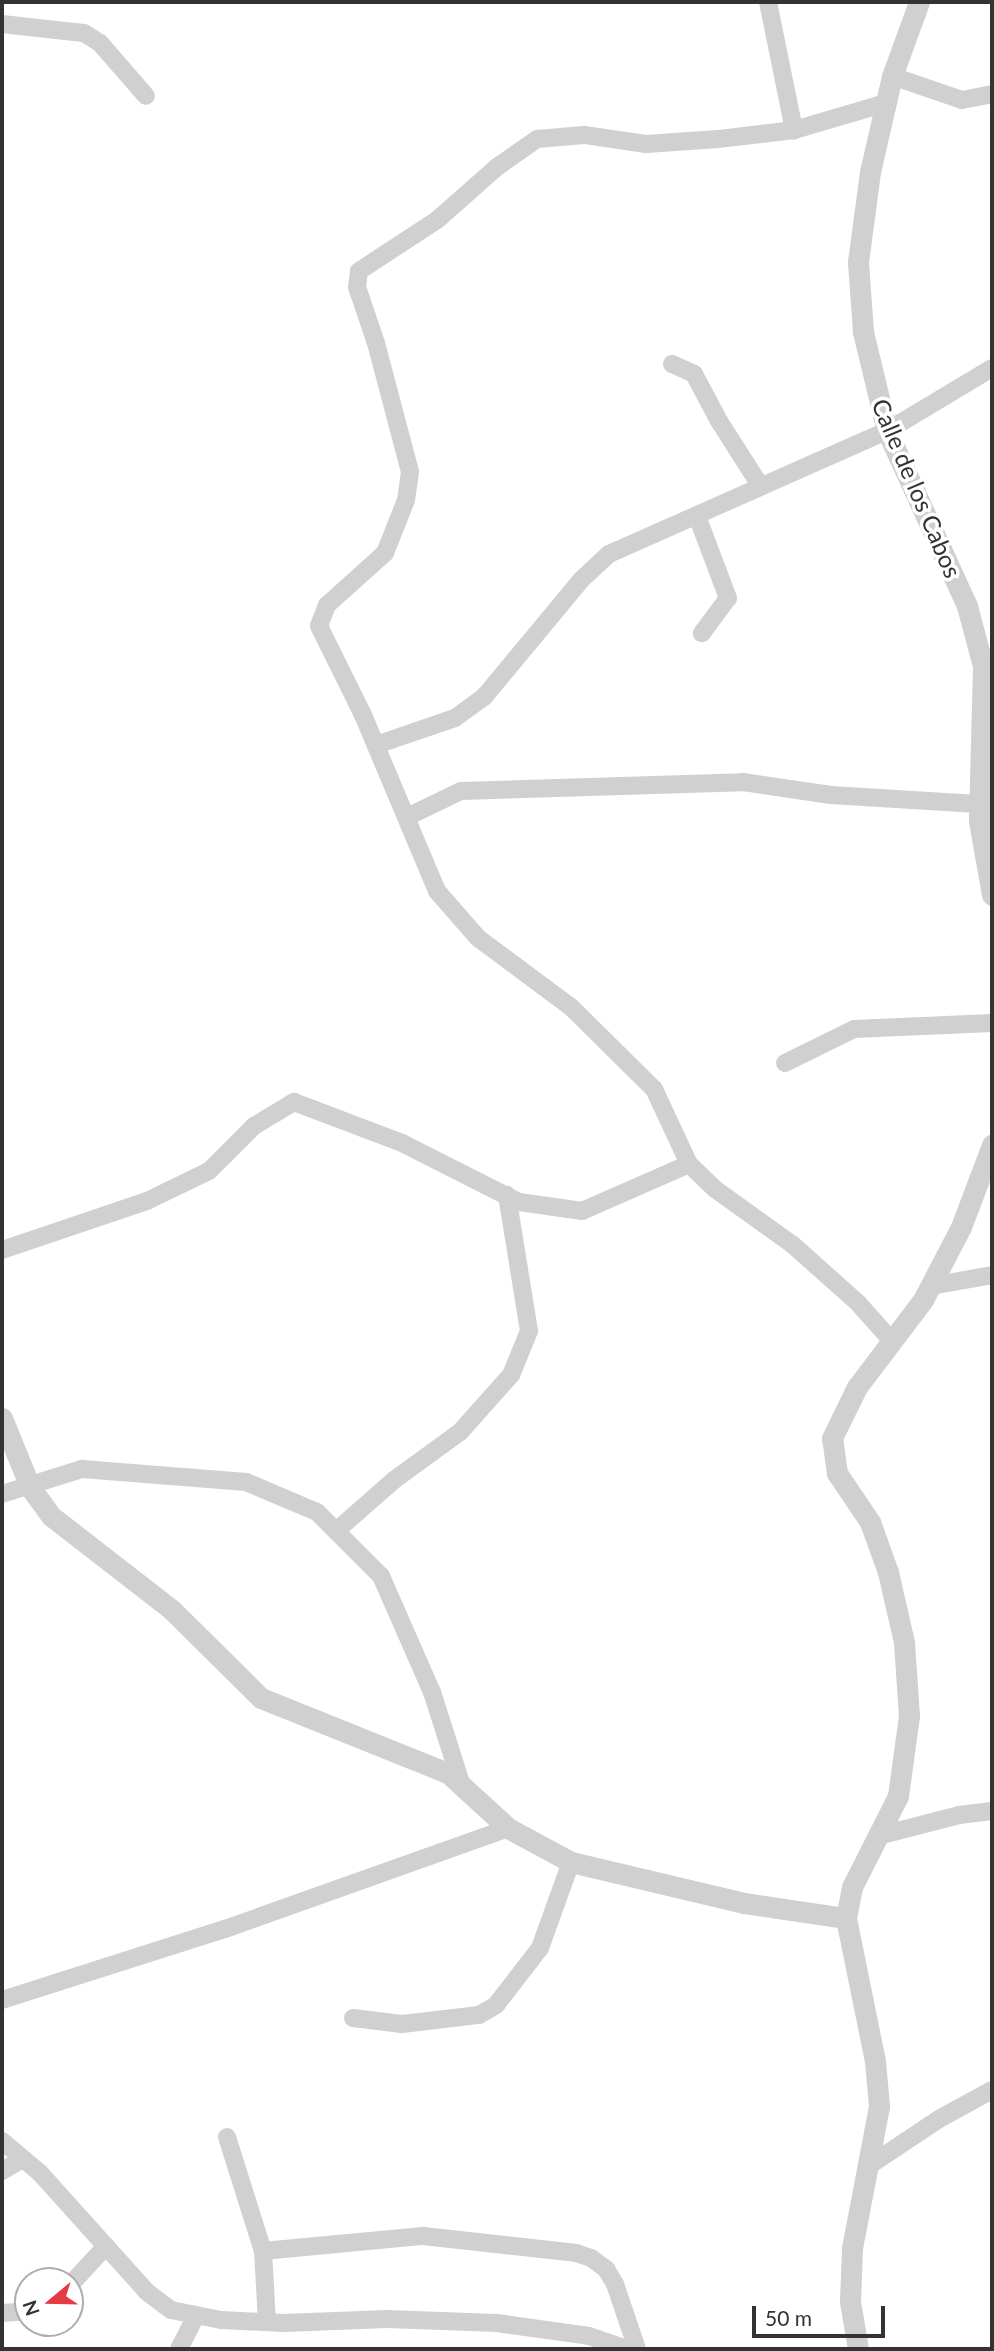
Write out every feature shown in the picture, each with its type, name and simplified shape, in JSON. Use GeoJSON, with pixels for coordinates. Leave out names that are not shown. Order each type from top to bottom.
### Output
{"type":"FeatureCollection","features":[{"type":"Feature","properties":{"kind":"street"},"geometry":{"type":"LineString","coordinates":[[768,2],[794,130]]}},
{"type":"Feature","properties":{"kind":"street","name":"Calle de los Cabos"},"geometry":{"type":"LineString","coordinates":[[919,2],[892,76],[870,172],[858,262],[863,332],[887,431],[967,606],[983,666],[986,712],[978,804],[992,895]]}},
{"type":"Feature","properties":{"kind":"street"},"geometry":{"type":"LineString","coordinates":[[2,24],[84,33],[100,43],[146,96]]}},
{"type":"Feature","properties":{"kind":"street"},"geometry":{"type":"LineString","coordinates":[[892,76],[962,100],[992,94]]}},
{"type":"Feature","properties":{"kind":"street"},"geometry":{"type":"LineString","coordinates":[[886,103],[794,130],[646,144],[584,135],[537,139],[497,167],[437,220],[359,271],[357,287],[376,343],[410,472],[406,500],[385,554],[327,605],[319,626],[376,745],[437,891],[478,938],[571,1007],[654,1089],[688,1164],[715,1189],[793,1245],[858,1303],[891,1340]]}},
{"type":"Feature","properties":{"kind":"street"},"geometry":{"type":"LineString","coordinates":[[672,364],[694,374],[719,421],[760,485]]}},
{"type":"Feature","properties":{"kind":"street"},"geometry":{"type":"LineString","coordinates":[[376,745],[455,718],[485,697],[581,580],[609,554],[887,431],[992,368]]}},
{"type":"Feature","properties":{"kind":"street"},"geometry":{"type":"LineString","coordinates":[[697,516],[728,598],[702,633]]}},
{"type":"Feature","properties":{"kind":"street"},"geometry":{"type":"LineString","coordinates":[[407,817],[461,791],[743,782],[831,795],[978,804]]}},
{"type":"Feature","properties":{"kind":"street"},"geometry":{"type":"LineString","coordinates":[[785,1063],[854,1029],[992,1023]]}},
{"type":"Feature","properties":{"kind":"street"},"geometry":{"type":"LineString","coordinates":[[2,1250],[147,1201],[209,1171],[254,1126],[294,1102],[402,1143],[519,1202],[582,1211],[688,1164]]}},
{"type":"Feature","properties":{"kind":"street"},"geometry":{"type":"LineString","coordinates":[[858,2349],[850,2301],[852,2248],[870,2165],[879,2106],[846,1918],[852,1887],[898,1796],[909,1716],[904,1642],[888,1572],[870,1522],[837,1473],[832,1438],[857,1387],[931,1286],[961,1227],[992,1145]]}},
{"type":"Feature","properties":{"kind":"street"},"geometry":{"type":"LineString","coordinates":[[336,1531],[394,1480],[460,1432],[511,1375],[529,1331],[507,1195]]}},
{"type":"Feature","properties":{"kind":"street"},"geometry":{"type":"LineString","coordinates":[[931,1286],[992,1275]]}},
{"type":"Feature","properties":{"kind":"street"},"geometry":{"type":"LineString","coordinates":[[2,1418],[30,1487],[51,1516],[172,1610],[261,1698],[448,1773],[508,1828],[571,1862],[744,1903],[846,1918]]}},
{"type":"Feature","properties":{"kind":"street"},"geometry":{"type":"LineString","coordinates":[[2,1494],[82,1469],[246,1482],[317,1512],[381,1576],[432,1692],[462,1786]]}},
{"type":"Feature","properties":{"kind":"street"},"geometry":{"type":"LineString","coordinates":[[878,1836],[958,1815],[992,1811]]}},
{"type":"Feature","properties":{"kind":"street"},"geometry":{"type":"LineString","coordinates":[[2,2000],[238,1924],[508,1828]]}},
{"type":"Feature","properties":{"kind":"street"},"geometry":{"type":"LineString","coordinates":[[353,2018],[402,2024],[479,2015],[496,2006],[540,1948],[571,1862]]}},
{"type":"Feature","properties":{"kind":"street"},"geometry":{"type":"LineString","coordinates":[[870,2165],[939,2119],[992,2090]]}},
{"type":"Feature","properties":{"kind":"street"},"geometry":{"type":"LineString","coordinates":[[227,2137],[263,2251],[267,2322]]}},
{"type":"Feature","properties":{"kind":"street"},"geometry":{"type":"LineString","coordinates":[[2,2141],[40,2173],[147,2292],[171,2310],[267,2322],[387,2319],[497,2323],[589,2336],[627,2349]]}},
{"type":"Feature","properties":{"kind":"street"},"geometry":{"type":"LineString","coordinates":[[2,2171],[23,2159]]}},
{"type":"Feature","properties":{"kind":"street"},"geometry":{"type":"LineString","coordinates":[[263,2251],[423,2236],[576,2253],[591,2258],[606,2269],[615,2284],[637,2349]]}},
{"type":"Feature","properties":{"kind":"street"},"geometry":{"type":"LineString","coordinates":[[84,2270],[106,2246]]}},
{"type":"Feature","properties":{"kind":"street"},"geometry":{"type":"LineString","coordinates":[[179,2349],[196,2315]]}}]}
